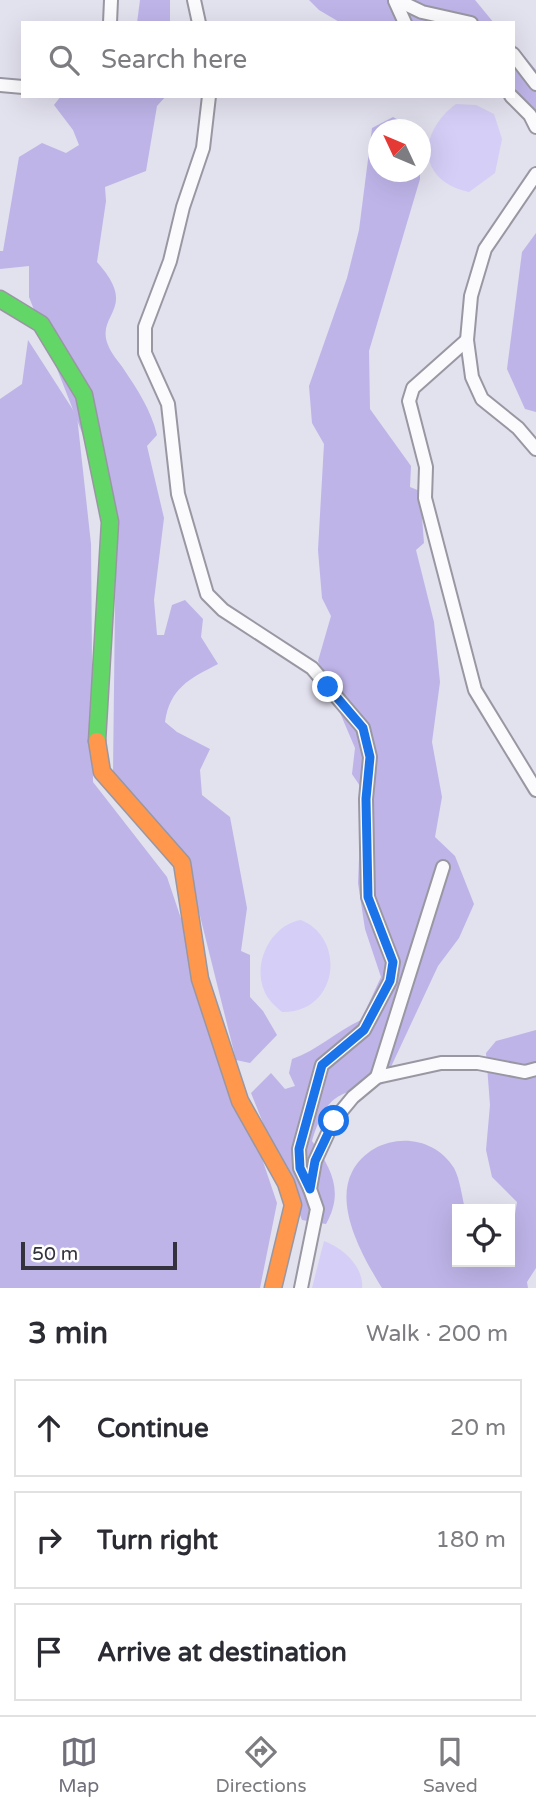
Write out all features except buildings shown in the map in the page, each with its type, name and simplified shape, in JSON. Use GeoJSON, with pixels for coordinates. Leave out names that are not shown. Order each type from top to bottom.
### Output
{"type":"FeatureCollection","features":[{"type":"Feature","properties":{"kind":"street"},"geometry":{"type":"LineString","coordinates":[[0,299],[41,324],[84,395],[110,523],[96,733],[102,772],[182,863],[200,979],[240,1101],[286,1183],[293,1205],[273,1288]]}},
{"type":"Feature","properties":{"kind":"lane"},"geometry":{"type":"LineString","coordinates":[[110,21],[111,0]]}},
{"type":"Feature","properties":{"kind":"lane"},"geometry":{"type":"LineString","coordinates":[[194,0],[199,21]]}},
{"type":"Feature","properties":{"kind":"lane"},"geometry":{"type":"LineString","coordinates":[[396,0],[422,12],[462,21]]}},
{"type":"Feature","properties":{"kind":"lane"},"geometry":{"type":"LineString","coordinates":[[396,0],[406,21]]}},
{"type":"Feature","properties":{"kind":"lane"},"geometry":{"type":"LineString","coordinates":[[408,21],[413,15],[422,12]]}},
{"type":"Feature","properties":{"kind":"lane"},"geometry":{"type":"LineString","coordinates":[[515,57],[536,84]]}},
{"type":"Feature","properties":{"kind":"lane"},"geometry":{"type":"LineString","coordinates":[[0,85],[21,87]]}},
{"type":"Feature","properties":{"kind":"lane"},"geometry":{"type":"LineString","coordinates":[[209,98],[203,148],[183,207],[170,261],[145,327],[145,353],[168,404],[178,494],[207,594],[223,610],[312,668],[363,728],[370,757],[366,799],[368,897],[393,962],[390,981],[364,1030],[322,1065],[299,1149],[300,1168],[317,1209],[301,1288]]}},
{"type":"Feature","properties":{"kind":"lane"},"geometry":{"type":"LineString","coordinates":[[513,98],[530,115],[536,127]]}},
{"type":"Feature","properties":{"kind":"lane"},"geometry":{"type":"LineString","coordinates":[[536,174],[485,249],[471,296],[467,340],[472,377],[482,399],[518,428],[536,449]]}},
{"type":"Feature","properties":{"kind":"lane"},"geometry":{"type":"LineString","coordinates":[[467,340],[413,388],[410,401],[426,467],[425,498],[475,690],[536,790]]}},
{"type":"Feature","properties":{"kind":"lane"},"geometry":{"type":"LineString","coordinates":[[377,1077],[443,867]]}},
{"type":"Feature","properties":{"kind":"lane"},"geometry":{"type":"LineString","coordinates":[[310,1189],[315,1161],[334,1121],[353,1097],[377,1077],[441,1063],[478,1063],[526,1072],[536,1069]]}},
{"type":"Feature","properties":{"kind":"shaded area"},"geometry":{"type":"Polygon","coordinates":[[[140,0],[170,0],[170,21],[137,21],[140,0]]]}},
{"type":"Feature","properties":{"kind":"shaded area"},"geometry":{"type":"Polygon","coordinates":[[[309,0],[475,0],[492,21],[338,21],[319,10],[309,0]]]}},
{"type":"Feature","properties":{"kind":"shaded area"},"geometry":{"type":"Polygon","coordinates":[[[515,45],[536,70],[536,118],[515,92],[515,45]]]}},
{"type":"Feature","properties":{"kind":"shaded area"},"geometry":{"type":"Polygon","coordinates":[[[59,98],[164,98],[157,106],[146,171],[105,187],[106,201],[97,262],[115,291],[114,310],[107,325],[108,345],[143,400],[157,435],[147,446],[164,518],[154,600],[157,635],[164,635],[172,605],[185,600],[203,619],[201,637],[218,664],[182,686],[171,701],[165,722],[177,732],[210,749],[200,770],[202,795],[230,817],[247,908],[241,951],[250,955],[250,997],[263,1011],[277,1035],[250,1063],[236,1060],[189,872],[113,773],[116,520],[29,297],[29,266],[0,269],[0,251],[3,251],[19,157],[42,143],[66,153],[79,145],[73,130],[54,105],[59,98]]]}},
{"type":"Feature","properties":{"kind":"shaded area"},"geometry":{"type":"Polygon","coordinates":[[[456,104],[476,105],[494,114],[502,139],[495,173],[469,192],[440,178],[432,167],[431,136],[443,116],[456,104]]]}},
{"type":"Feature","properties":{"kind":"shaded area"},"geometry":{"type":"Polygon","coordinates":[[[368,159],[368,182],[419,182],[369,351],[370,409],[411,466],[410,487],[420,491],[424,543],[416,550],[434,622],[440,682],[432,742],[442,797],[435,837],[455,856],[474,904],[459,938],[438,966],[383,1084],[345,1093],[329,1104],[323,1113],[312,1141],[330,1171],[335,1191],[326,1224],[302,1220],[251,1093],[271,1073],[285,1089],[295,1086],[289,1073],[292,1059],[361,1020],[381,977],[365,929],[358,883],[362,789],[352,774],[355,748],[318,661],[331,616],[322,598],[318,550],[324,444],[312,423],[309,386],[347,278],[359,230],[368,159]]]}},
{"type":"Feature","properties":{"kind":"shaded area"},"geometry":{"type":"Polygon","coordinates":[[[536,233],[536,412],[525,409],[507,369],[522,252],[536,233]]]}},
{"type":"Feature","properties":{"kind":"shaded area"},"geometry":{"type":"Polygon","coordinates":[[[28,340],[77,416],[91,544],[93,782],[167,877],[277,1203],[260,1288],[0,1288],[0,399],[22,384],[28,340]]]}},
{"type":"Feature","properties":{"kind":"shaded area"},"geometry":{"type":"Polygon","coordinates":[[[301,920],[316,929],[325,943],[330,958],[330,974],[325,988],[315,1001],[301,1009],[282,1012],[264,990],[261,979],[263,956],[274,936],[291,923],[301,920]]]}},
{"type":"Feature","properties":{"kind":"shaded area"},"geometry":{"type":"Polygon","coordinates":[[[536,1030],[536,1268],[527,1282],[528,1288],[382,1288],[353,1232],[347,1186],[361,1159],[373,1149],[387,1143],[416,1142],[431,1147],[444,1155],[454,1168],[464,1204],[452,1204],[452,1267],[515,1267],[517,1202],[492,1177],[486,1150],[490,1105],[486,1053],[496,1041],[536,1030]]]}},
{"type":"Feature","properties":{"kind":"shaded area"},"geometry":{"type":"Polygon","coordinates":[[[324,1241],[351,1259],[360,1273],[362,1288],[312,1288],[324,1241]]]}},
{"type":"Feature","properties":{"kind":"traffic: fast"},"geometry":{"type":"LineString","coordinates":[[0,299],[41,324],[84,395],[110,522],[97,741]]}},
{"type":"Feature","properties":{"kind":"traffic: slow"},"geometry":{"type":"LineString","coordinates":[[97,741],[102,772],[182,863],[200,979],[240,1101],[286,1183],[293,1205],[273,1288]]}},
{"type":"Feature","properties":{"kind":"route"},"geometry":{"type":"LineString","coordinates":[[328,687],[363,728],[370,757],[366,799],[368,897],[376,922],[390,948],[393,962],[390,981],[380,1005],[364,1030],[322,1065],[299,1149],[300,1168],[310,1189],[315,1161],[334,1121]]}}]}
